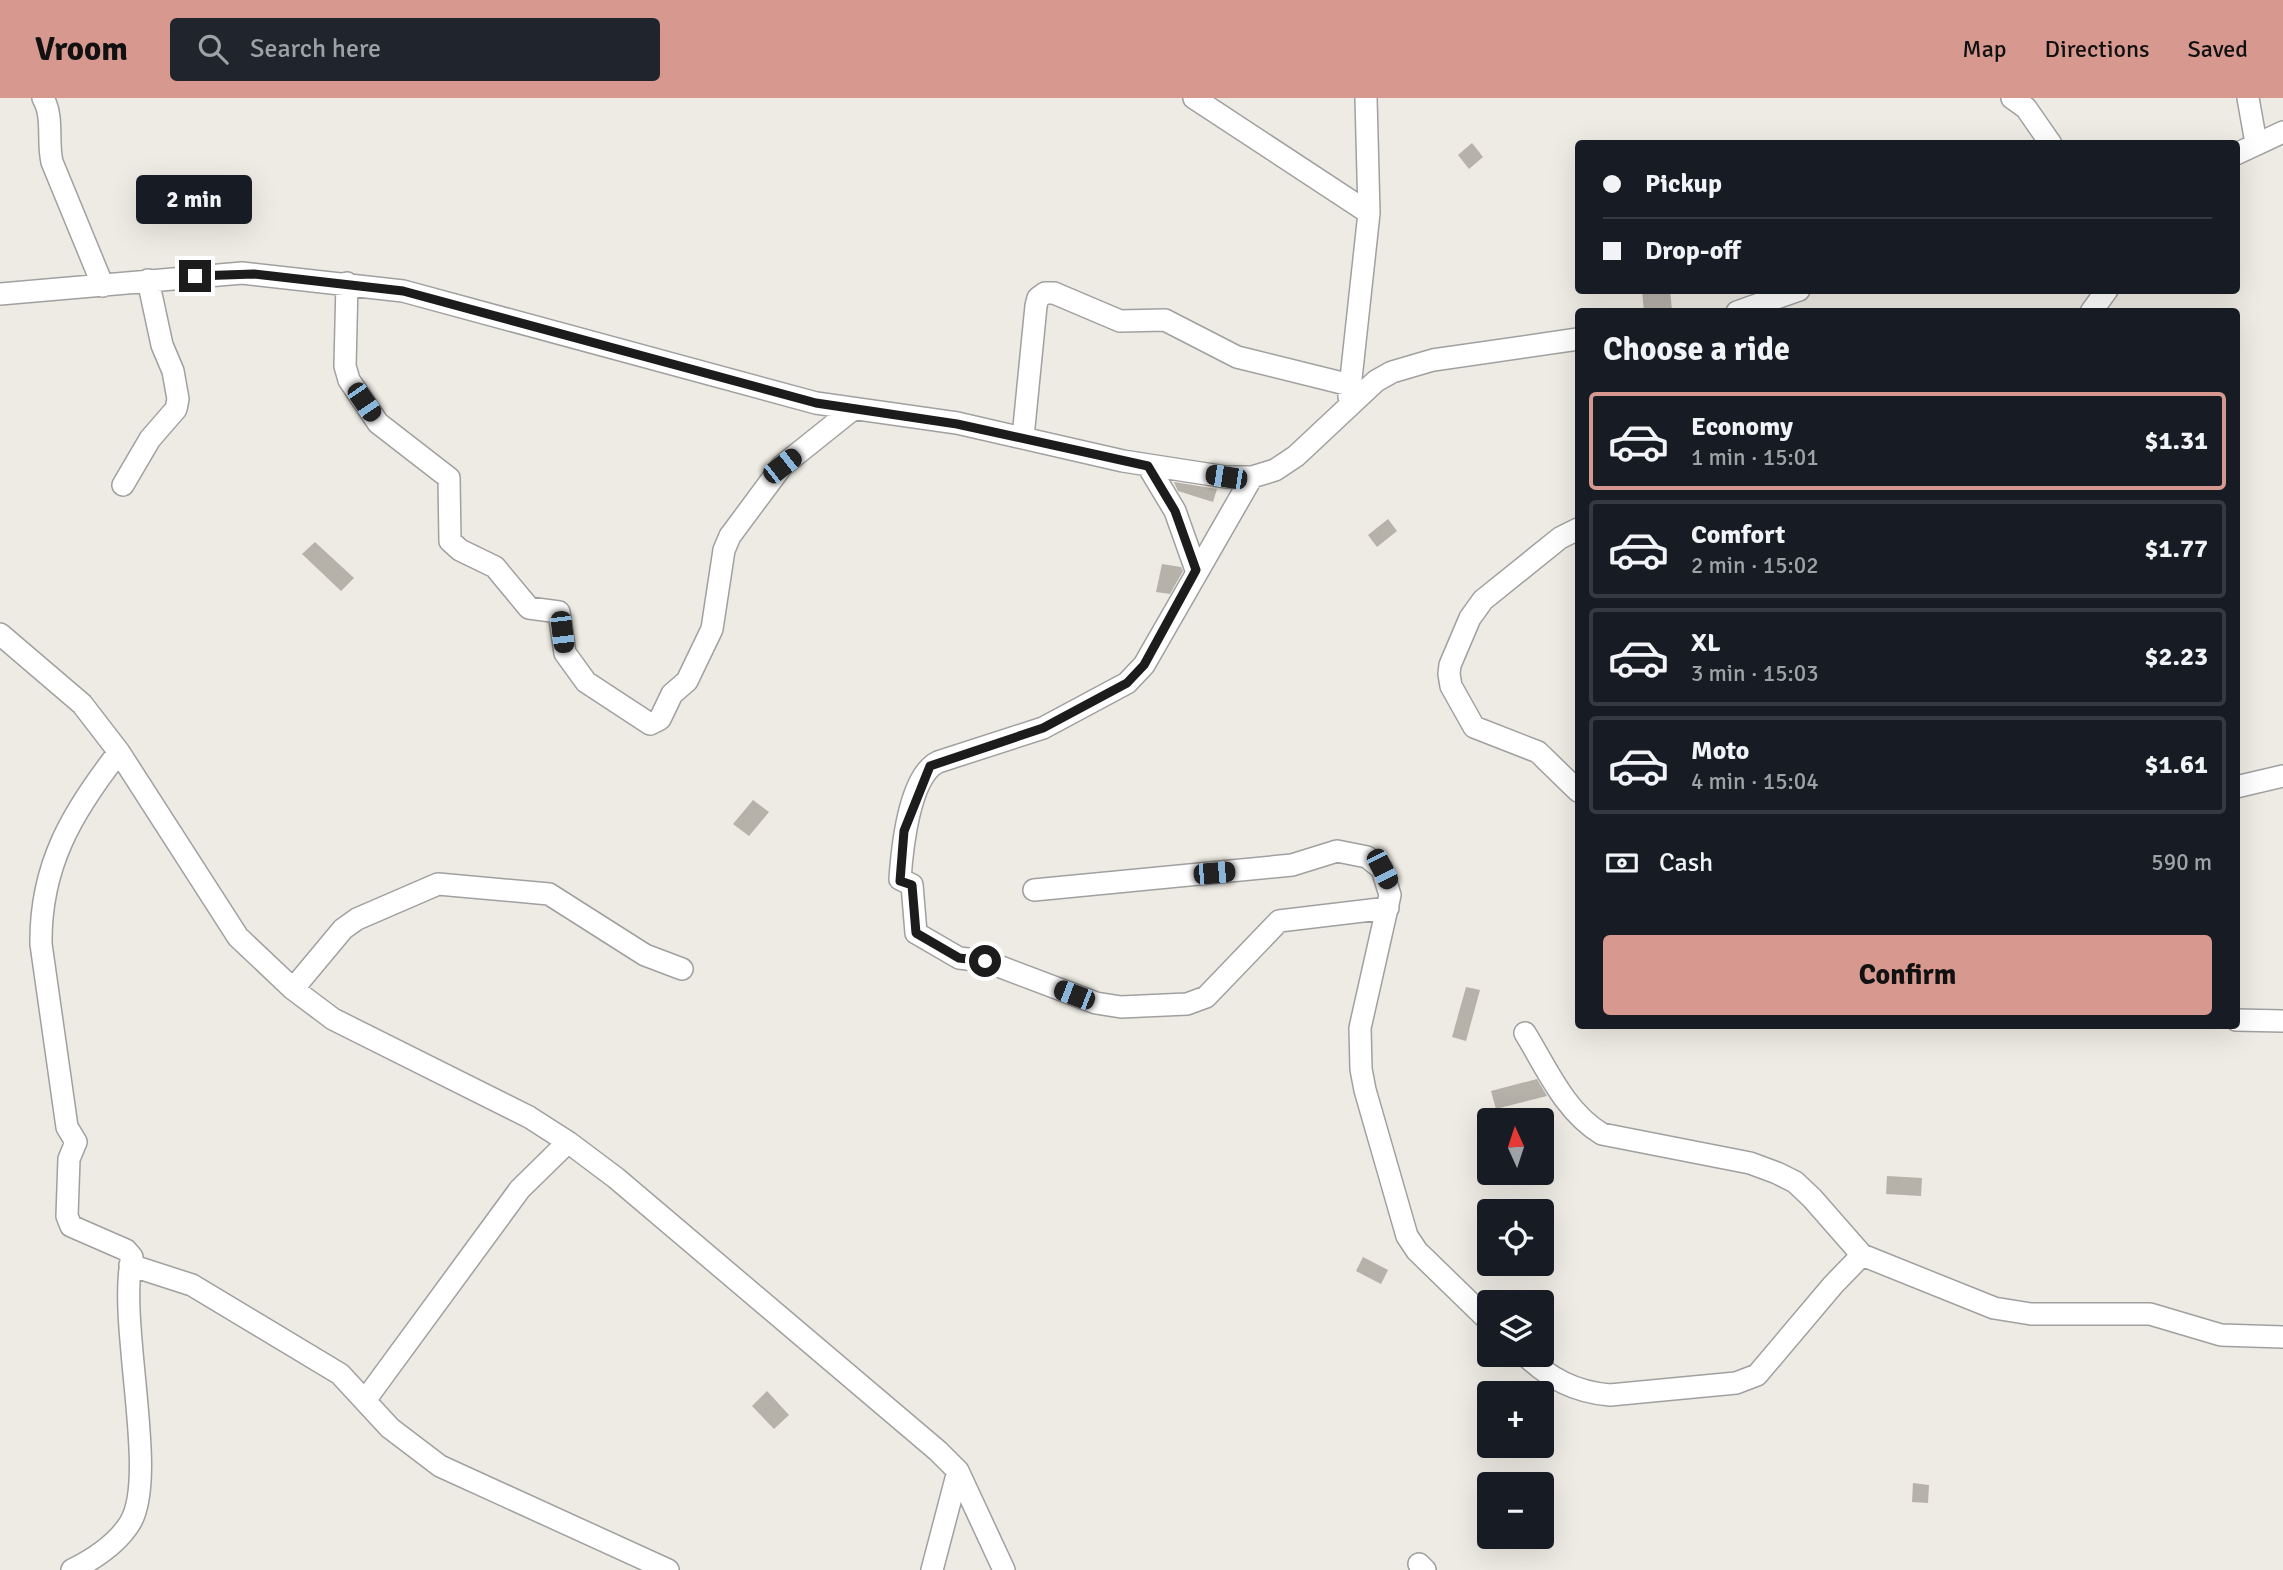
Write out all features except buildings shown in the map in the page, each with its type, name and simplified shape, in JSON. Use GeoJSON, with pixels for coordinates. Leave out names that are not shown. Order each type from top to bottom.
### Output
{"type":"FeatureCollection","features":[{"type":"Feature","properties":{"kind":"street"},"geometry":{"type":"LineString","coordinates":[[43,98],[49,116],[52,162],[103,286]]}},
{"type":"Feature","properties":{"kind":"street"},"geometry":{"type":"LineString","coordinates":[[1194,98],[1369,214]]}},
{"type":"Feature","properties":{"kind":"street"},"geometry":{"type":"LineString","coordinates":[[1348,409],[1369,214],[1366,98]]}},
{"type":"Feature","properties":{"kind":"street"},"geometry":{"type":"LineString","coordinates":[[2012,98],[2026,108],[2048,140]]}},
{"type":"Feature","properties":{"kind":"street"},"geometry":{"type":"LineString","coordinates":[[2248,98],[2256,143]]}},
{"type":"Feature","properties":{"kind":"street"},"geometry":{"type":"LineString","coordinates":[[2240,152],[2283,132]]}},
{"type":"Feature","properties":{"kind":"street"},"geometry":{"type":"LineString","coordinates":[[0,294],[242,273],[403,291],[852,411],[918,417],[1023,437],[1148,466],[1226,477],[1252,477],[1275,470],[1296,456],[1376,381],[1408,365],[1575,339]]}},
{"type":"Feature","properties":{"kind":"street"},"geometry":{"type":"LineString","coordinates":[[123,485],[150,439],[176,409],[178,399],[173,371],[162,345],[148,280]]}},
{"type":"Feature","properties":{"kind":"street"},"geometry":{"type":"LineString","coordinates":[[347,283],[346,373],[378,423],[449,478],[450,541],[460,550],[495,567],[529,608],[559,612],[565,653],[586,682],[650,724],[660,719],[672,694],[687,681],[712,629],[724,550],[730,536],[759,501],[782,466],[852,411]]}},
{"type":"Feature","properties":{"kind":"street"},"geometry":{"type":"LineString","coordinates":[[1023,437],[1036,306],[1038,298],[1045,293],[1054,293],[1120,321],[1165,320],[1237,356],[1350,385]]}},
{"type":"Feature","properties":{"kind":"street"},"geometry":{"type":"LineString","coordinates":[[1748,308],[1788,294]]}},
{"type":"Feature","properties":{"kind":"street"},"geometry":{"type":"LineString","coordinates":[[1148,466],[1175,511],[1196,570]]}},
{"type":"Feature","properties":{"kind":"street"},"geometry":{"type":"LineString","coordinates":[[1252,477],[1196,570],[1144,665],[1127,683],[1043,728],[937,762],[926,771],[904,831],[900,879],[901,882],[912,885],[916,933],[959,958],[985,961],[1096,1003],[1121,1007],[1187,1004],[1206,997],[1279,921],[1388,908]]}},
{"type":"Feature","properties":{"kind":"street"},"geometry":{"type":"LineString","coordinates":[[1575,530],[1560,538],[1483,600],[1470,618],[1450,665],[1449,674],[1451,686],[1474,727],[1538,752],[1575,789]]}},
{"type":"Feature","properties":{"kind":"street"},"geometry":{"type":"LineString","coordinates":[[0,634],[82,704],[119,752],[238,937],[293,989],[332,1019],[529,1117],[616,1178],[938,1451],[958,1471],[1004,1570]]}},
{"type":"Feature","properties":{"kind":"street"},"geometry":{"type":"LineString","coordinates":[[72,1570],[109,1547],[131,1522],[139,1497],[139,1456],[128,1303],[130,1253],[80,1232],[71,1226],[67,1216],[69,1159],[76,1142],[67,1127],[41,944],[42,904],[53,859],[81,803],[119,752]]}},
{"type":"Feature","properties":{"kind":"street"},"geometry":{"type":"LineString","coordinates":[[2240,786],[2283,776]]}},
{"type":"Feature","properties":{"kind":"street"},"geometry":{"type":"LineString","coordinates":[[1034,890],[1292,865],[1344,851],[1367,857],[1382,869],[1388,882],[1388,908],[1360,1028],[1361,1069],[1407,1237],[1417,1251],[1477,1309]]}},
{"type":"Feature","properties":{"kind":"street"},"geometry":{"type":"LineString","coordinates":[[293,989],[343,929],[356,919],[430,887],[448,883],[549,894],[645,955],[682,969]]}},
{"type":"Feature","properties":{"kind":"street"},"geometry":{"type":"LineString","coordinates":[[2240,1020],[2283,1021]]}},
{"type":"Feature","properties":{"kind":"street"},"geometry":{"type":"LineString","coordinates":[[1525,1033],[1575,1115],[1588,1126],[1602,1134],[1750,1163],[1777,1173],[1795,1182],[1812,1198],[1862,1255],[1965,1298],[2003,1310],[2031,1314],[2150,1314],[2221,1335],[2283,1338]]}},
{"type":"Feature","properties":{"kind":"street"},"geometry":{"type":"LineString","coordinates":[[366,1399],[520,1189],[568,1142]]}},
{"type":"Feature","properties":{"kind":"street"},"geometry":{"type":"LineString","coordinates":[[1540,1367],[1556,1380],[1594,1394],[1610,1395],[1737,1383],[1765,1369],[1833,1285],[1862,1255]]}},
{"type":"Feature","properties":{"kind":"street"},"geometry":{"type":"LineString","coordinates":[[130,1265],[178,1279],[205,1292],[340,1374],[390,1428],[440,1466],[668,1570]]}},
{"type":"Feature","properties":{"kind":"street"},"geometry":{"type":"LineString","coordinates":[[932,1570],[958,1471]]}},
{"type":"Feature","properties":{"kind":"route"},"geometry":{"type":"LineString","coordinates":[[195,276],[242,273],[403,291],[816,403],[852,411],[886,413],[957,424],[1148,466],[1175,511],[1196,570],[1144,665],[1127,683],[1043,728],[930,766],[904,831],[900,881],[912,885],[917,935],[959,958],[985,961]]}}]}
